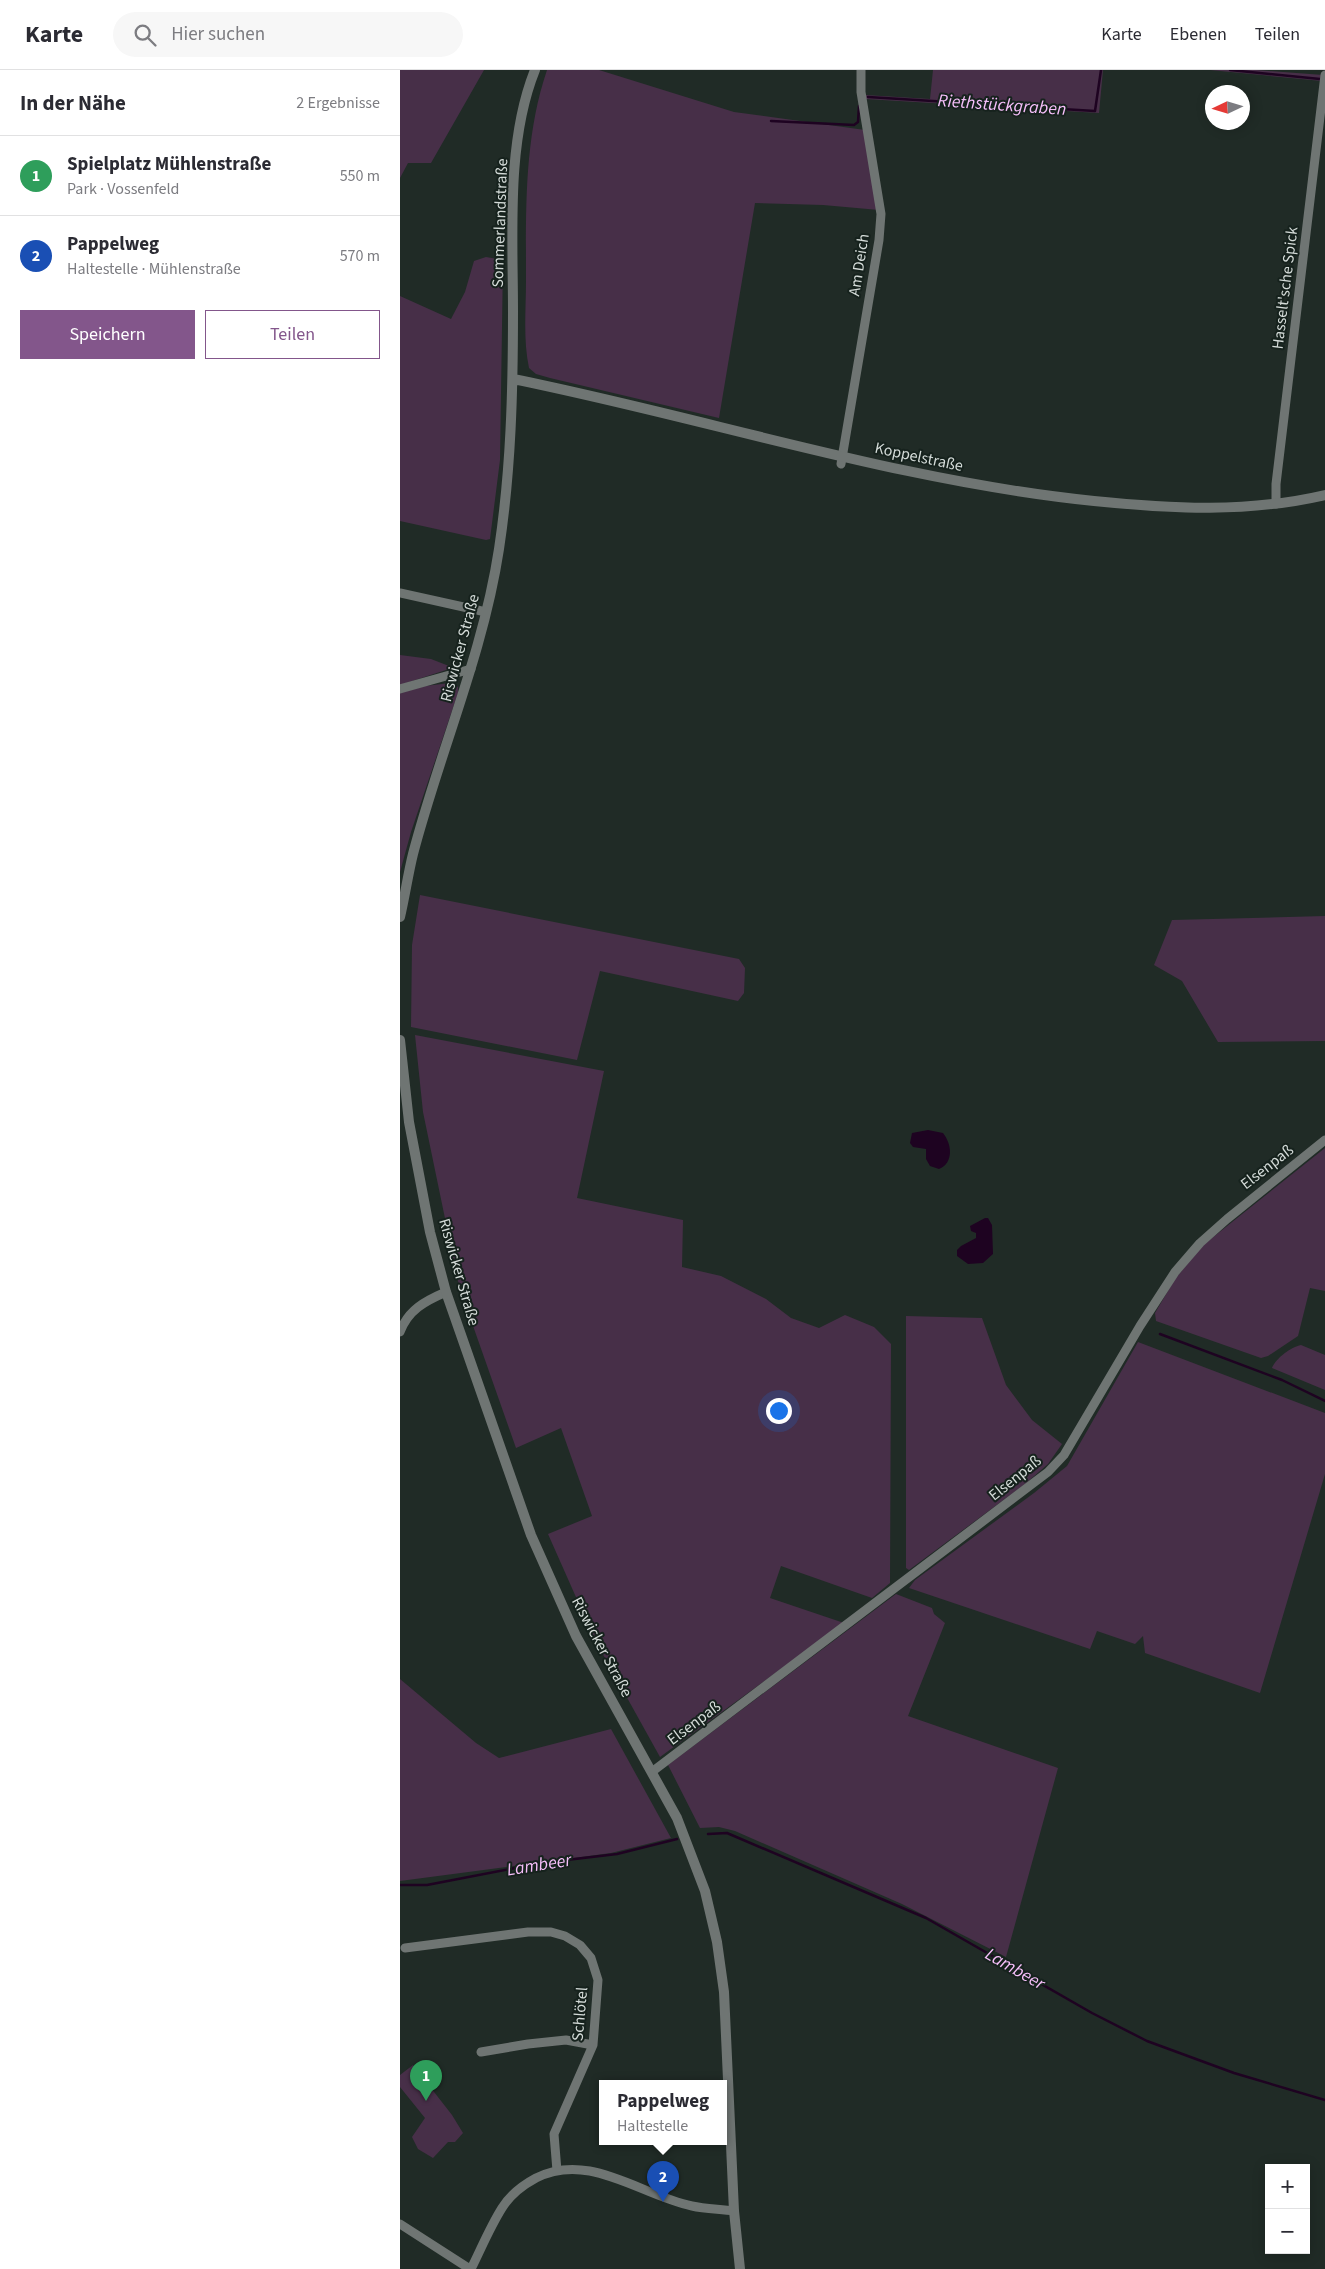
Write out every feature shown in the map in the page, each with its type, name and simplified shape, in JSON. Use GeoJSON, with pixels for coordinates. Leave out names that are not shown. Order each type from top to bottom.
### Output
{"type":"FeatureCollection","features":[{"type":"Feature","properties":{"kind":"street","name":"Sommerlandstraße"},"geometry":{"type":"LineString","coordinates":[[513,379],[513,192],[523,112],[528,89],[535,70]]}},
{"type":"Feature","properties":{"kind":"street","name":"Am Deich"},"geometry":{"type":"LineString","coordinates":[[841,460],[879,240],[881,214],[861,92],[861,70]]}},
{"type":"Feature","properties":{"kind":"street","name":"Hasselt'sche Spick"},"geometry":{"type":"LineString","coordinates":[[1276,504],[1276,484],[1325,75]]}},
{"type":"Feature","properties":{"kind":"street","name":"Koppelstraße"},"geometry":{"type":"LineString","coordinates":[[513,379],[841,460],[997,489],[1057,497],[1185,508],[1243,508],[1325,495]]}},
{"type":"Feature","properties":{"kind":"street","name":"Riswicker Straße"},"geometry":{"type":"LineString","coordinates":[[400,917],[413,854],[471,669],[486,612],[499,550],[510,466],[513,379]]}},
{"type":"Feature","properties":{"kind":"street"},"geometry":{"type":"LineString","coordinates":[[400,593],[486,612]]}},
{"type":"Feature","properties":{"kind":"street"},"geometry":{"type":"LineString","coordinates":[[400,689],[471,669]]}},
{"type":"Feature","properties":{"kind":"street","name":"Riswicker Straße"},"geometry":{"type":"LineString","coordinates":[[400,1040],[404,1122],[430,1232],[446,1292],[531,1534],[576,1636],[653,1771],[677,1818],[701,1882],[717,1942],[724,1992],[734,2211],[740,2269]]}},
{"type":"Feature","properties":{"kind":"street","name":"Elsenpaß"},"geometry":{"type":"LineString","coordinates":[[653,1771],[1048,1472],[1064,1455],[1131,1345],[1140,1326],[1175,1272],[1200,1243],[1227,1218],[1325,1140]]}},
{"type":"Feature","properties":{"kind":"street"},"geometry":{"type":"LineString","coordinates":[[400,1332],[411,1312],[428,1300],[446,1292]]}},
{"type":"Feature","properties":{"kind":"street","name":"Schlötel"},"geometry":{"type":"LineString","coordinates":[[406,1948],[528,1932],[551,1932],[565,1936],[580,1945],[591,1958],[598,1980],[593,2045],[554,2134],[556,2171]]}},
{"type":"Feature","properties":{"kind":"street"},"geometry":{"type":"LineString","coordinates":[[481,2052],[566,2040],[593,2045]]}},
{"type":"Feature","properties":{"kind":"street"},"geometry":{"type":"LineString","coordinates":[[400,2224],[470,2269],[502,2207],[520,2188],[546,2173],[576,2168],[597,2171],[652,2193],[692,2206],[734,2211]]}},
{"type":"Feature","properties":{"kind":"shaded area"},"geometry":{"type":"Polygon","coordinates":[[[400,70],[484,70],[431,163],[408,163],[400,178],[400,70]]]}},
{"type":"Feature","properties":{"kind":"shaded area"},"geometry":{"type":"Polygon","coordinates":[[[547,70],[599,70],[734,112],[865,130],[879,210],[823,205],[755,203],[719,418],[550,378],[536,374],[529,368],[525,324],[528,174],[534,122],[547,70]]]}},
{"type":"Feature","properties":{"kind":"shaded area"},"geometry":{"type":"Polygon","coordinates":[[[933,70],[1103,70],[1099,113],[866,99],[865,95],[930,99],[933,70]]]}},
{"type":"Feature","properties":{"kind":"shaded area"},"geometry":{"type":"Polygon","coordinates":[[[1210,70],[1257,70],[1323,75],[1322,81],[1210,70]]]}},
{"type":"Feature","properties":{"kind":"shaded area"},"geometry":{"type":"Polygon","coordinates":[[[486,257],[503,260],[500,460],[490,539],[486,540],[400,521],[400,296],[451,319],[465,292],[474,261],[486,257]]]}},
{"type":"Feature","properties":{"kind":"shaded area"},"geometry":{"type":"Polygon","coordinates":[[[400,655],[431,659],[449,666],[449,669],[400,685],[400,655]]]}},
{"type":"Feature","properties":{"kind":"shaded area"},"geometry":{"type":"Polygon","coordinates":[[[450,683],[458,687],[458,693],[411,832],[400,872],[400,693],[425,686],[450,683]]]}},
{"type":"Feature","properties":{"kind":"shaded area"},"geometry":{"type":"Polygon","coordinates":[[[420,895],[739,959],[745,968],[744,993],[738,1001],[600,971],[577,1060],[411,1027],[412,945],[420,895]]]}},
{"type":"Feature","properties":{"kind":"shaded area"},"geometry":{"type":"Polygon","coordinates":[[[1325,916],[1325,1041],[1218,1042],[1182,981],[1154,965],[1172,920],[1325,916]]]}},
{"type":"Feature","properties":{"kind":"shaded area"},"geometry":{"type":"Polygon","coordinates":[[[415,1035],[604,1071],[577,1198],[683,1220],[682,1267],[721,1276],[766,1299],[791,1318],[819,1328],[845,1315],[874,1327],[891,1344],[890,1583],[872,1598],[781,1566],[770,1598],[844,1623],[660,1757],[595,1640],[548,1534],[592,1516],[561,1428],[516,1448],[459,1286],[423,1112],[415,1035]]]}},
{"type":"Feature","properties":{"kind":"shaded area"},"geometry":{"type":"Polygon","coordinates":[[[928,1130],[943,1133],[950,1148],[947,1162],[939,1169],[930,1166],[926,1159],[926,1149],[913,1147],[910,1143],[912,1133],[928,1130]]]}},
{"type":"Feature","properties":{"kind":"shaded area"},"geometry":{"type":"Polygon","coordinates":[[[1325,1148],[1325,1291],[1310,1288],[1298,1336],[1268,1356],[1261,1358],[1156,1321],[1155,1313],[1175,1279],[1202,1246],[1325,1148]]]}},
{"type":"Feature","properties":{"kind":"shaded area"},"geometry":{"type":"Polygon","coordinates":[[[988,1218],[992,1225],[993,1254],[983,1263],[968,1264],[957,1256],[957,1250],[976,1238],[976,1233],[971,1231],[970,1226],[988,1218]]]}},
{"type":"Feature","properties":{"kind":"shaded area"},"geometry":{"type":"Polygon","coordinates":[[[906,1316],[982,1318],[1006,1385],[1032,1420],[1062,1444],[1048,1464],[1025,1484],[909,1570],[906,1568],[906,1316]]]}},
{"type":"Feature","properties":{"kind":"shaded area"},"geometry":{"type":"Polygon","coordinates":[[[1138,1342],[1325,1413],[1325,1474],[1260,1693],[1145,1653],[1143,1636],[1135,1644],[1097,1631],[1090,1649],[909,1588],[915,1580],[1034,1493],[1067,1466],[1138,1342]]]}},
{"type":"Feature","properties":{"kind":"shaded area"},"geometry":{"type":"Polygon","coordinates":[[[1301,1345],[1325,1355],[1325,1390],[1272,1368],[1284,1354],[1301,1345]]]}},
{"type":"Feature","properties":{"kind":"shaded area"},"geometry":{"type":"Polygon","coordinates":[[[896,1594],[932,1608],[934,1614],[945,1623],[908,1716],[1058,1768],[1006,1957],[902,1904],[735,1831],[719,1827],[700,1828],[668,1765],[896,1594]]]}},
{"type":"Feature","properties":{"kind":"shaded area"},"geometry":{"type":"Polygon","coordinates":[[[400,1679],[476,1743],[499,1758],[611,1729],[671,1838],[611,1853],[400,1881],[400,1679]]]}},
{"type":"Feature","properties":{"kind":"shaded area"},"geometry":{"type":"Polygon","coordinates":[[[413,2065],[452,2115],[463,2133],[455,2142],[448,2142],[433,2158],[418,2149],[412,2137],[425,2118],[400,2087],[400,2075],[413,2065]]]}},
{"type":"Feature","properties":{"kind":"waterway","name":"Riethstückgraben"},"geometry":{"type":"LineString","coordinates":[[868,97],[1095,111],[1101,70]]}},
{"type":"Feature","properties":{"kind":"waterway","name":"Riethstückgraben"},"geometry":{"type":"LineString","coordinates":[[1230,70],[1320,79]]}},
{"type":"Feature","properties":{"kind":"waterway","name":"Riethstückgraben"},"geometry":{"type":"LineString","coordinates":[[771,121],[854,125],[858,122],[859,106]]}},
{"type":"Feature","properties":{"kind":"waterway"},"geometry":{"type":"LineString","coordinates":[[1160,1334],[1282,1380],[1325,1401]]}},
{"type":"Feature","properties":{"kind":"waterway","name":"Lambeer"},"geometry":{"type":"LineString","coordinates":[[708,1834],[727,1833],[926,1918],[1092,2013],[1147,2041],[1234,2073],[1325,2100]]}},
{"type":"Feature","properties":{"kind":"waterway","name":"Lambeer"},"geometry":{"type":"LineString","coordinates":[[400,1885],[427,1885],[541,1863],[617,1854],[677,1839]]}},
{"type":"Feature","properties":{"kind":"place","name":"Spielplatz Mühlenstraße"},"geometry":{"type":"Point","coordinates":[426,2101]}},
{"type":"Feature","properties":{"kind":"place","name":"Pappelweg"},"geometry":{"type":"Point","coordinates":[663,2202]}}]}
